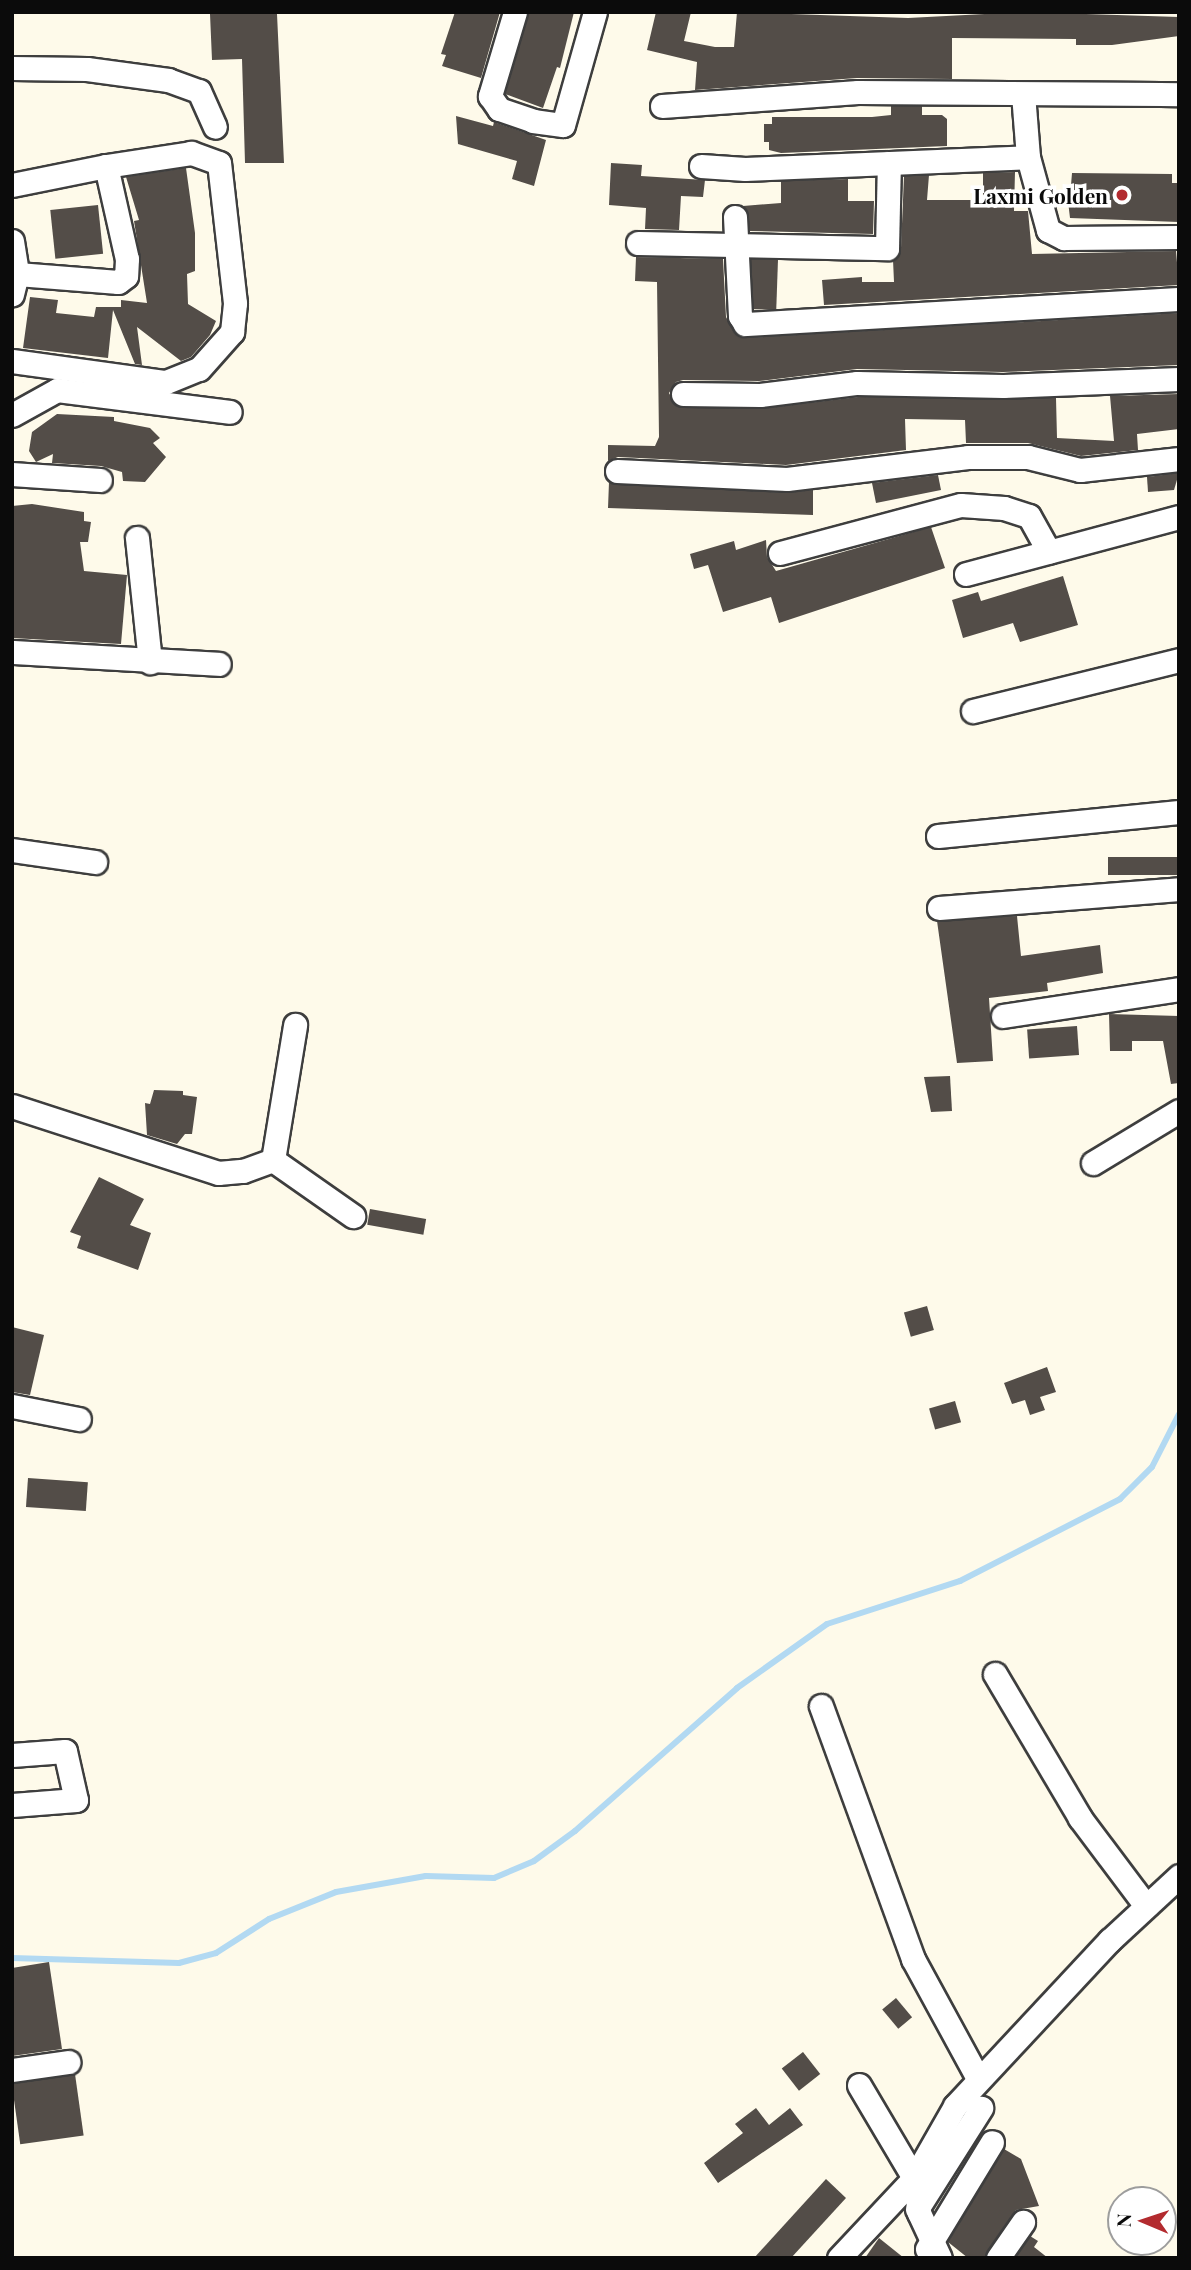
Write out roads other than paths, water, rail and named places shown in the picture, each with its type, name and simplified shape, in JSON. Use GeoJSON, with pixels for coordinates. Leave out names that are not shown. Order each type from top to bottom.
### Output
{"type":"FeatureCollection","features":[{"type":"Feature","properties":{"kind":"street"},"geometry":{"type":"LineString","coordinates":[[515,12],[490,96],[499,109],[563,125],[595,12]]}},
{"type":"Feature","properties":{"kind":"street"},"geometry":{"type":"LineString","coordinates":[[12,68],[87,69],[169,80],[199,91],[215,127]]}},
{"type":"Feature","properties":{"kind":"street"},"geometry":{"type":"LineString","coordinates":[[662,106],[858,92],[1179,94]]}},
{"type":"Feature","properties":{"kind":"street"},"geometry":{"type":"LineString","coordinates":[[1023,94],[1028,158],[1048,230],[1064,238],[1179,237]]}},
{"type":"Feature","properties":{"kind":"street"},"geometry":{"type":"LineString","coordinates":[[12,185],[106,166],[191,153],[219,163],[235,303],[232,332],[199,369],[166,382],[12,361]]}},
{"type":"Feature","properties":{"kind":"street"},"geometry":{"type":"LineString","coordinates":[[701,166],[1028,158]]}},
{"type":"Feature","properties":{"kind":"street"},"geometry":{"type":"LineString","coordinates":[[638,243],[887,248],[889,163]]}},
{"type":"Feature","properties":{"kind":"street"},"geometry":{"type":"LineString","coordinates":[[12,241],[15,284],[101,283],[126,276],[127,259],[106,166]]}},
{"type":"Feature","properties":{"kind":"street"},"geometry":{"type":"LineString","coordinates":[[735,217],[740,316],[745,324],[1179,299]]}},
{"type":"Feature","properties":{"kind":"street"},"geometry":{"type":"LineString","coordinates":[[683,394],[760,395],[857,383],[1003,386],[1179,379]]}},
{"type":"Feature","properties":{"kind":"street"},"geometry":{"type":"LineString","coordinates":[[12,415],[57,390],[230,412]]}},
{"type":"Feature","properties":{"kind":"street"},"geometry":{"type":"LineString","coordinates":[[617,471],[787,479],[968,457],[1028,457],[1080,470],[1179,459]]}},
{"type":"Feature","properties":{"kind":"street"},"geometry":{"type":"LineString","coordinates":[[12,474],[100,481]]}},
{"type":"Feature","properties":{"kind":"street"},"geometry":{"type":"LineString","coordinates":[[780,553],[961,505],[1004,508],[1029,516],[1049,552]]}},
{"type":"Feature","properties":{"kind":"street"},"geometry":{"type":"LineString","coordinates":[[966,574],[1179,517]]}},
{"type":"Feature","properties":{"kind":"street"},"geometry":{"type":"LineString","coordinates":[[137,538],[150,662]]}},
{"type":"Feature","properties":{"kind":"street"},"geometry":{"type":"LineString","coordinates":[[12,652],[219,664]]}},
{"type":"Feature","properties":{"kind":"street"},"geometry":{"type":"LineString","coordinates":[[973,711],[1179,660]]}},
{"type":"Feature","properties":{"kind":"street"},"geometry":{"type":"LineString","coordinates":[[938,836],[1179,812]]}},
{"type":"Feature","properties":{"kind":"street"},"geometry":{"type":"LineString","coordinates":[[12,850],[95,862]]}},
{"type":"Feature","properties":{"kind":"street"},"geometry":{"type":"LineString","coordinates":[[939,908],[1179,889]]}},
{"type":"Feature","properties":{"kind":"street"},"geometry":{"type":"LineString","coordinates":[[1003,1016],[1179,989]]}},
{"type":"Feature","properties":{"kind":"street"},"geometry":{"type":"LineString","coordinates":[[272,1160],[295,1025]]}},
{"type":"Feature","properties":{"kind":"street"},"geometry":{"type":"LineString","coordinates":[[12,1106],[218,1172],[243,1171],[272,1160]]}},
{"type":"Feature","properties":{"kind":"street"},"geometry":{"type":"LineString","coordinates":[[1093,1163],[1179,1111]]}},
{"type":"Feature","properties":{"kind":"street"},"geometry":{"type":"LineString","coordinates":[[272,1160],[353,1216]]}},
{"type":"Feature","properties":{"kind":"street"},"geometry":{"type":"LineString","coordinates":[[12,1406],[79,1419]]}},
{"type":"Feature","properties":{"kind":"street"},"geometry":{"type":"LineString","coordinates":[[995,1674],[1080,1818],[1146,1906]]}},
{"type":"Feature","properties":{"kind":"street"},"geometry":{"type":"LineString","coordinates":[[821,1706],[913,1959],[978,2078]]}},
{"type":"Feature","properties":{"kind":"street"},"geometry":{"type":"LineString","coordinates":[[12,1755],[65,1751],[76,1800],[12,1805]]}},
{"type":"Feature","properties":{"kind":"street"},"geometry":{"type":"LineString","coordinates":[[839,2258],[914,2178],[955,2106],[978,2078],[1146,1906],[1179,1876]]}},
{"type":"Feature","properties":{"kind":"street"},"geometry":{"type":"LineString","coordinates":[[12,2070],[68,2062]]}},
{"type":"Feature","properties":{"kind":"street"},"geometry":{"type":"LineString","coordinates":[[859,2085],[914,2178],[917,2209],[931,2252]]}},
{"type":"Feature","properties":{"kind":"street"},"geometry":{"type":"LineString","coordinates":[[917,2209],[981,2108]]}},
{"type":"Feature","properties":{"kind":"street"},"geometry":{"type":"LineString","coordinates":[[931,2252],[992,2142]]}},
{"type":"Feature","properties":{"kind":"street"},"geometry":{"type":"LineString","coordinates":[[998,2258],[1023,2222]]}},
{"type":"Feature","properties":{"kind":"waterway"},"geometry":{"type":"LineString","coordinates":[[12,1958],[179,1963],[216,1953],[269,1919],[336,1892],[426,1876],[494,1878],[534,1861],[575,1831],[737,1688],[827,1624],[960,1581],[1120,1499],[1152,1467],[1179,1414]]}},
{"type":"Feature","properties":{"kind":"place","name":"Laxmi Golden"},"geometry":{"type":"Point","coordinates":[1122,195]}}]}
